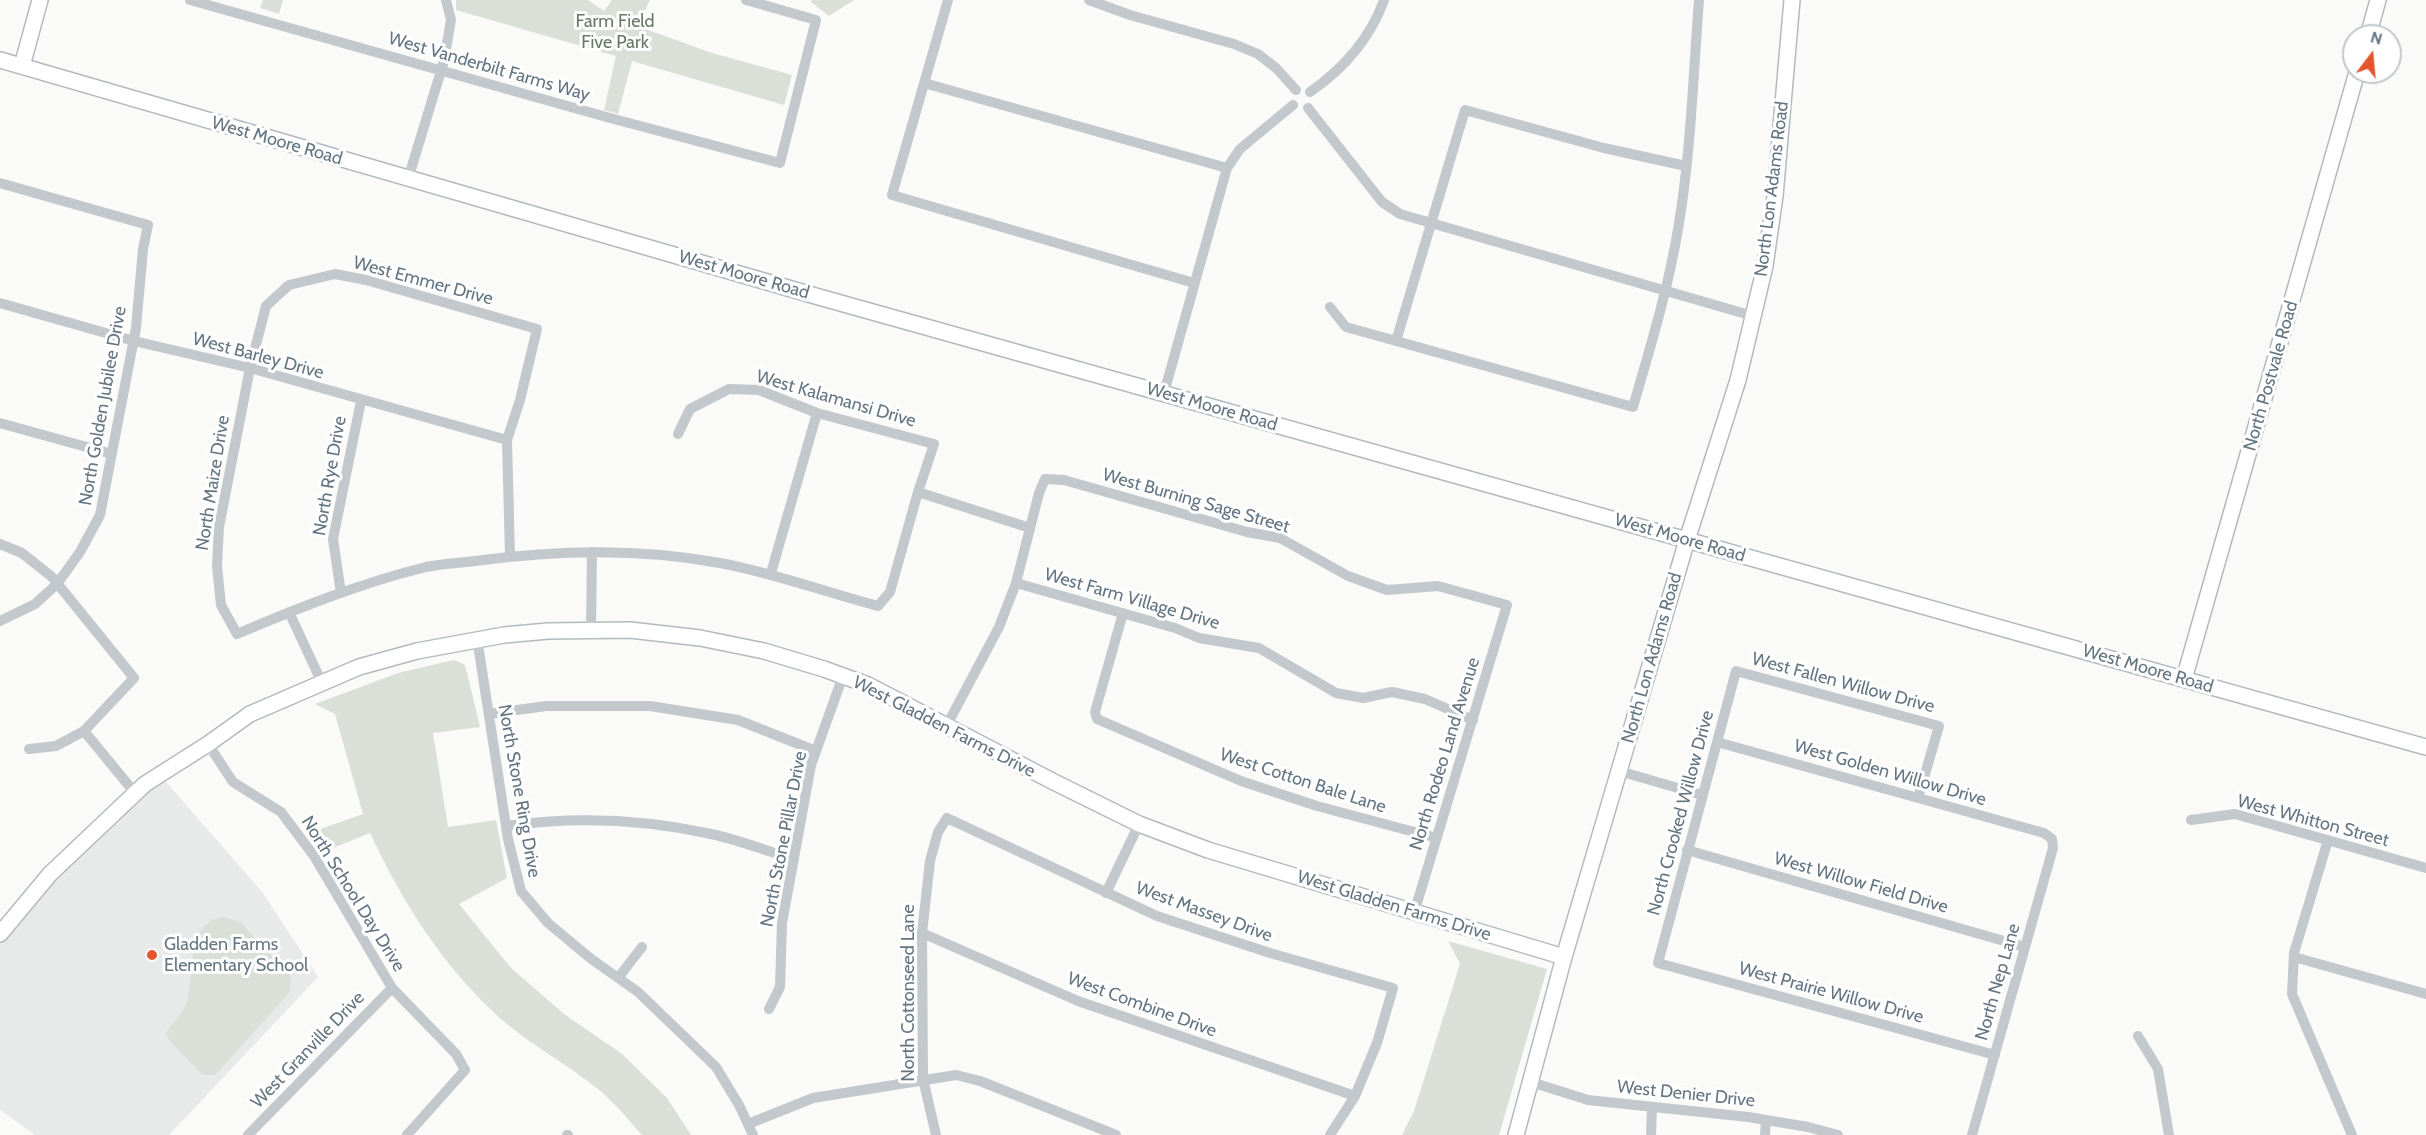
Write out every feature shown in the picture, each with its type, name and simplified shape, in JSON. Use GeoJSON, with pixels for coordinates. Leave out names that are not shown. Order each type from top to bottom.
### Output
{"type":"FeatureCollection","features":[{"type":"Feature","properties":{"kind":"street"},"geometry":{"type":"LineString","coordinates":[[22,66],[40,0]]}},
{"type":"Feature","properties":{"kind":"street","name":"West Vanderbilt Farms Way"},"geometry":{"type":"LineString","coordinates":[[190,0],[780,163],[816,20],[746,0]]}},
{"type":"Feature","properties":{"kind":"street"},"geometry":{"type":"LineString","coordinates":[[408,178],[441,70],[451,20],[446,0]]}},
{"type":"Feature","properties":{"kind":"street"},"geometry":{"type":"LineString","coordinates":[[948,0],[892,195],[1194,283]]}},
{"type":"Feature","properties":{"kind":"street"},"geometry":{"type":"LineString","coordinates":[[1089,0],[1130,15],[1234,44],[1258,54],[1276,68],[1296,90]]}},
{"type":"Feature","properties":{"kind":"street"},"geometry":{"type":"LineString","coordinates":[[1310,92],[1344,64],[1362,44],[1384,0]]}},
{"type":"Feature","properties":{"kind":"street"},"geometry":{"type":"LineString","coordinates":[[1330,308],[1346,327],[1633,407],[1666,291],[1678,227],[1686,166],[1699,0]]}},
{"type":"Feature","properties":{"kind":"street","name":"North Lon Adams Road"},"geometry":{"type":"LineString","coordinates":[[1516,1135],[1564,957],[1687,540],[1738,380],[1765,266],[1775,196],[1792,0]]}},
{"type":"Feature","properties":{"kind":"street"},"geometry":{"type":"LineString","coordinates":[[2371,24],[2378,0]]}},
{"type":"Feature","properties":{"kind":"street","name":"West Moore Road"},"geometry":{"type":"LineString","coordinates":[[0,60],[1164,393],[2426,747]]}},
{"type":"Feature","properties":{"kind":"street"},"geometry":{"type":"LineString","coordinates":[[924,83],[1227,168]]}},
{"type":"Feature","properties":{"kind":"street","name":"North Postvale Road"},"geometry":{"type":"LineString","coordinates":[[2184,679],[2354,84]]}},
{"type":"Feature","properties":{"kind":"street"},"geometry":{"type":"LineString","coordinates":[[1296,90],[1304,89],[1310,92]]}},
{"type":"Feature","properties":{"kind":"street"},"geometry":{"type":"LineString","coordinates":[[1293,105],[1292,98],[1296,90]]}},
{"type":"Feature","properties":{"kind":"street"},"geometry":{"type":"LineString","coordinates":[[1293,105],[1301,109],[1308,108],[1312,102],[1310,92]]}},
{"type":"Feature","properties":{"kind":"street"},"geometry":{"type":"LineString","coordinates":[[1164,393],[1227,168],[1240,149],[1293,105]]}},
{"type":"Feature","properties":{"kind":"street"},"geometry":{"type":"LineString","coordinates":[[1308,108],[1382,202],[1400,214],[1753,316]]}},
{"type":"Feature","properties":{"kind":"street"},"geometry":{"type":"LineString","coordinates":[[1396,341],[1465,110],[1604,148],[1686,166]]}},
{"type":"Feature","properties":{"kind":"street","name":"North Golden Jubilee Drive"},"geometry":{"type":"LineString","coordinates":[[0,183],[148,225],[143,249],[134,341],[100,514],[80,552],[57,584],[35,603],[0,621]]}},
{"type":"Feature","properties":{"kind":"street","name":"West Emmer Drive"},"geometry":{"type":"LineString","coordinates":[[249,368],[266,306],[290,285],[335,274],[366,280],[537,329],[520,400],[507,440]]}},
{"type":"Feature","properties":{"kind":"street","name":"West Barley Drive"},"geometry":{"type":"LineString","coordinates":[[0,303],[134,341],[249,368],[507,440]]}},
{"type":"Feature","properties":{"kind":"street","name":"North Maize Drive"},"geometry":{"type":"LineString","coordinates":[[249,368],[219,527],[217,566],[221,605],[237,634],[290,612]]}},
{"type":"Feature","properties":{"kind":"street","name":"West Kalamansi Drive"},"geometry":{"type":"LineString","coordinates":[[678,434],[690,409],[729,390],[759,390],[817,413],[934,444],[918,492]]}},
{"type":"Feature","properties":{"kind":"street","name":"North Rye Drive"},"geometry":{"type":"LineString","coordinates":[[341,593],[333,539],[361,401]]}},
{"type":"Feature","properties":{"kind":"street"},"geometry":{"type":"LineString","coordinates":[[771,573],[817,413]]}},
{"type":"Feature","properties":{"kind":"street"},"geometry":{"type":"LineString","coordinates":[[0,423],[112,454]]}},
{"type":"Feature","properties":{"kind":"street"},"geometry":{"type":"LineString","coordinates":[[507,440],[510,556]]}},
{"type":"Feature","properties":{"kind":"street","name":"West Burning Sage Street"},"geometry":{"type":"LineString","coordinates":[[1030,528],[1045,479],[1064,480],[1247,532],[1280,538],[1348,576],[1387,590],[1438,586],[1507,605]]}},
{"type":"Feature","properties":{"kind":"street"},"geometry":{"type":"LineString","coordinates":[[322,683],[290,612],[341,593],[427,567],[510,556],[592,552],[693,560],[771,573],[878,606],[890,592],[918,492],[1030,528],[1016,583],[999,627],[947,725]]}},
{"type":"Feature","properties":{"kind":"street"},"geometry":{"type":"LineString","coordinates":[[0,544],[22,553],[57,584],[134,678],[84,731],[56,746],[29,749]]}},
{"type":"Feature","properties":{"kind":"street"},"geometry":{"type":"LineString","coordinates":[[591,630],[592,552]]}},
{"type":"Feature","properties":{"kind":"street","name":"West Farm Village Drive"},"geometry":{"type":"LineString","coordinates":[[1016,583],[1175,628],[1198,638],[1259,648],[1336,693],[1363,698],[1392,693],[1425,699],[1473,720]]}},
{"type":"Feature","properties":{"kind":"street","name":"North Rodeo Land Avenue"},"geometry":{"type":"LineString","coordinates":[[1414,913],[1507,605]]}},
{"type":"Feature","properties":{"kind":"street","name":"West Cotton Bale Lane"},"geometry":{"type":"LineString","coordinates":[[1123,613],[1095,712],[1097,719],[1241,781],[1317,806],[1437,838]]}},
{"type":"Feature","properties":{"kind":"street","name":"West Gladden Farms Drive"},"geometry":{"type":"LineString","coordinates":[[0,934],[50,874],[145,784],[250,714],[359,667],[477,638],[549,631],[630,630],[700,638],[764,651],[843,676],[868,685],[1139,824],[1209,850],[1564,957]]}},
{"type":"Feature","properties":{"kind":"street","name":"North Stone Ring Drive"},"geometry":{"type":"LineString","coordinates":[[477,638],[506,826],[521,891],[548,923],[590,958],[638,992],[716,1067],[753,1135]]}},
{"type":"Feature","properties":{"kind":"street","name":"North Crooked Willow Drive"},"geometry":{"type":"LineString","coordinates":[[1658,963],[1736,671]]}},
{"type":"Feature","properties":{"kind":"street","name":"West Fallen Willow Drive"},"geometry":{"type":"LineString","coordinates":[[1736,671],[1939,726],[1918,798]]}},
{"type":"Feature","properties":{"kind":"street","name":"North Stone Pillar Drive"},"geometry":{"type":"LineString","coordinates":[[769,1009],[780,987],[782,923],[811,765],[843,676]]}},
{"type":"Feature","properties":{"kind":"street"},"geometry":{"type":"LineString","coordinates":[[489,714],[546,706],[650,706],[738,720],[816,751]]}},
{"type":"Feature","properties":{"kind":"street"},"geometry":{"type":"LineString","coordinates":[[84,731],[135,793]]}},
{"type":"Feature","properties":{"kind":"street","name":"West Golden Willow Drive"},"geometry":{"type":"LineString","coordinates":[[1717,742],[2044,833],[2052,839]]}},
{"type":"Feature","properties":{"kind":"street","name":"North School Day Drive"},"geometry":{"type":"LineString","coordinates":[[208,744],[233,782],[281,812],[314,856],[392,988],[456,1054],[465,1070],[407,1135]]}},
{"type":"Feature","properties":{"kind":"street"},"geometry":{"type":"LineString","coordinates":[[1619,771],[1702,795]]}},
{"type":"Feature","properties":{"kind":"street","name":"West Whitton Street"},"geometry":{"type":"LineString","coordinates":[[2191,820],[2235,814],[2426,868]]}},
{"type":"Feature","properties":{"kind":"street","name":"West Massey Drive"},"geometry":{"type":"LineString","coordinates":[[947,819],[1168,920],[1270,953],[1393,988],[1377,1043],[1355,1096]]}},
{"type":"Feature","properties":{"kind":"street","name":"North Cottonseed Lane"},"geometry":{"type":"LineString","coordinates":[[936,1135],[923,1079],[922,933],[930,861],[938,832],[947,819]]}},
{"type":"Feature","properties":{"kind":"street"},"geometry":{"type":"LineString","coordinates":[[506,826],[539,821],[622,820],[711,834],[794,860]]}},
{"type":"Feature","properties":{"kind":"street"},"geometry":{"type":"LineString","coordinates":[[1106,893],[1139,824]]}},
{"type":"Feature","properties":{"kind":"street","name":"North Nep Lane"},"geometry":{"type":"LineString","coordinates":[[1972,1135],[2053,848],[2052,839]]}},
{"type":"Feature","properties":{"kind":"street"},"geometry":{"type":"LineString","coordinates":[[2328,840],[2294,957],[2292,994],[2352,1135]]}},
{"type":"Feature","properties":{"kind":"street","name":"West Willow Field Drive"},"geometry":{"type":"LineString","coordinates":[[1687,850],[2025,947]]}},
{"type":"Feature","properties":{"kind":"street","name":"West Combine Drive"},"geometry":{"type":"LineString","coordinates":[[922,933],[1078,1001],[1355,1096]]}},
{"type":"Feature","properties":{"kind":"street"},"geometry":{"type":"LineString","coordinates":[[618,978],[642,947]]}},
{"type":"Feature","properties":{"kind":"street"},"geometry":{"type":"LineString","coordinates":[[2294,957],[2426,994]]}},
{"type":"Feature","properties":{"kind":"street","name":"West Prairie Willow Drive"},"geometry":{"type":"LineString","coordinates":[[1658,963],[1995,1054]]}},
{"type":"Feature","properties":{"kind":"street","name":"West Granville Drive"},"geometry":{"type":"LineString","coordinates":[[248,1135],[392,988]]}},
{"type":"Feature","properties":{"kind":"street"},"geometry":{"type":"LineString","coordinates":[[2138,1036],[2158,1069],[2169,1135]]}},
{"type":"Feature","properties":{"kind":"street"},"geometry":{"type":"LineString","coordinates":[[748,1124],[813,1098],[957,1074],[1116,1135]]}},
{"type":"Feature","properties":{"kind":"street","name":"West Denier Drive"},"geometry":{"type":"LineString","coordinates":[[1531,1082],[1588,1100],[1766,1120],[1838,1135]]}},
{"type":"Feature","properties":{"kind":"street"},"geometry":{"type":"LineString","coordinates":[[1330,1135],[1355,1096]]}},
{"type":"Feature","properties":{"kind":"street"},"geometry":{"type":"LineString","coordinates":[[1651,1135],[1652,1107]]}},
{"type":"Feature","properties":{"kind":"street"},"geometry":{"type":"LineString","coordinates":[[1765,1135],[1766,1120]]}},
{"type":"Feature","properties":{"kind":"shaded area","name":"Gladden Farms Elementary School"},"geometry":{"type":"Polygon","coordinates":[[[160,775],[263,893],[318,977],[169,1135],[35,1135],[0,1110],[0,934],[160,775]]]}},
{"type":"Feature","properties":{"kind":"green space"},"geometry":{"type":"Polygon","coordinates":[[[263,0],[283,0],[279,14],[260,8],[263,0]]]}},
{"type":"Feature","properties":{"kind":"green space","name":"Farm Field Five Park"},"geometry":{"type":"Polygon","coordinates":[[[456,0],[588,0],[604,11],[612,0],[650,0],[637,26],[712,53],[792,75],[784,105],[632,61],[618,114],[604,110],[616,56],[456,10],[456,0]]]}},
{"type":"Feature","properties":{"kind":"green space"},"geometry":{"type":"Polygon","coordinates":[[[812,0],[854,0],[829,16],[811,2],[812,0]]]}},
{"type":"Feature","properties":{"kind":"green space"},"geometry":{"type":"Polygon","coordinates":[[[454,660],[465,665],[480,727],[433,733],[448,827],[496,820],[507,878],[459,904],[511,968],[564,1014],[622,1054],[667,1098],[691,1135],[642,1135],[598,1089],[501,1019],[461,978],[426,933],[396,884],[370,833],[323,852],[312,832],[363,814],[335,714],[315,704],[398,673],[454,660]]]}},
{"type":"Feature","properties":{"kind":"green space"},"geometry":{"type":"Polygon","coordinates":[[[225,917],[241,923],[291,977],[290,992],[215,1075],[203,1075],[169,1040],[166,1033],[187,1002],[197,938],[203,928],[212,921],[225,917]]]}},
{"type":"Feature","properties":{"kind":"green space"},"geometry":{"type":"Polygon","coordinates":[[[1448,941],[1547,969],[1499,1135],[1402,1135],[1414,1111],[1460,964],[1448,941]]]}},
{"type":"Feature","properties":{"kind":"place","name":"Gladden Farms Elementary School"},"geometry":{"type":"Point","coordinates":[152,955]}}]}
